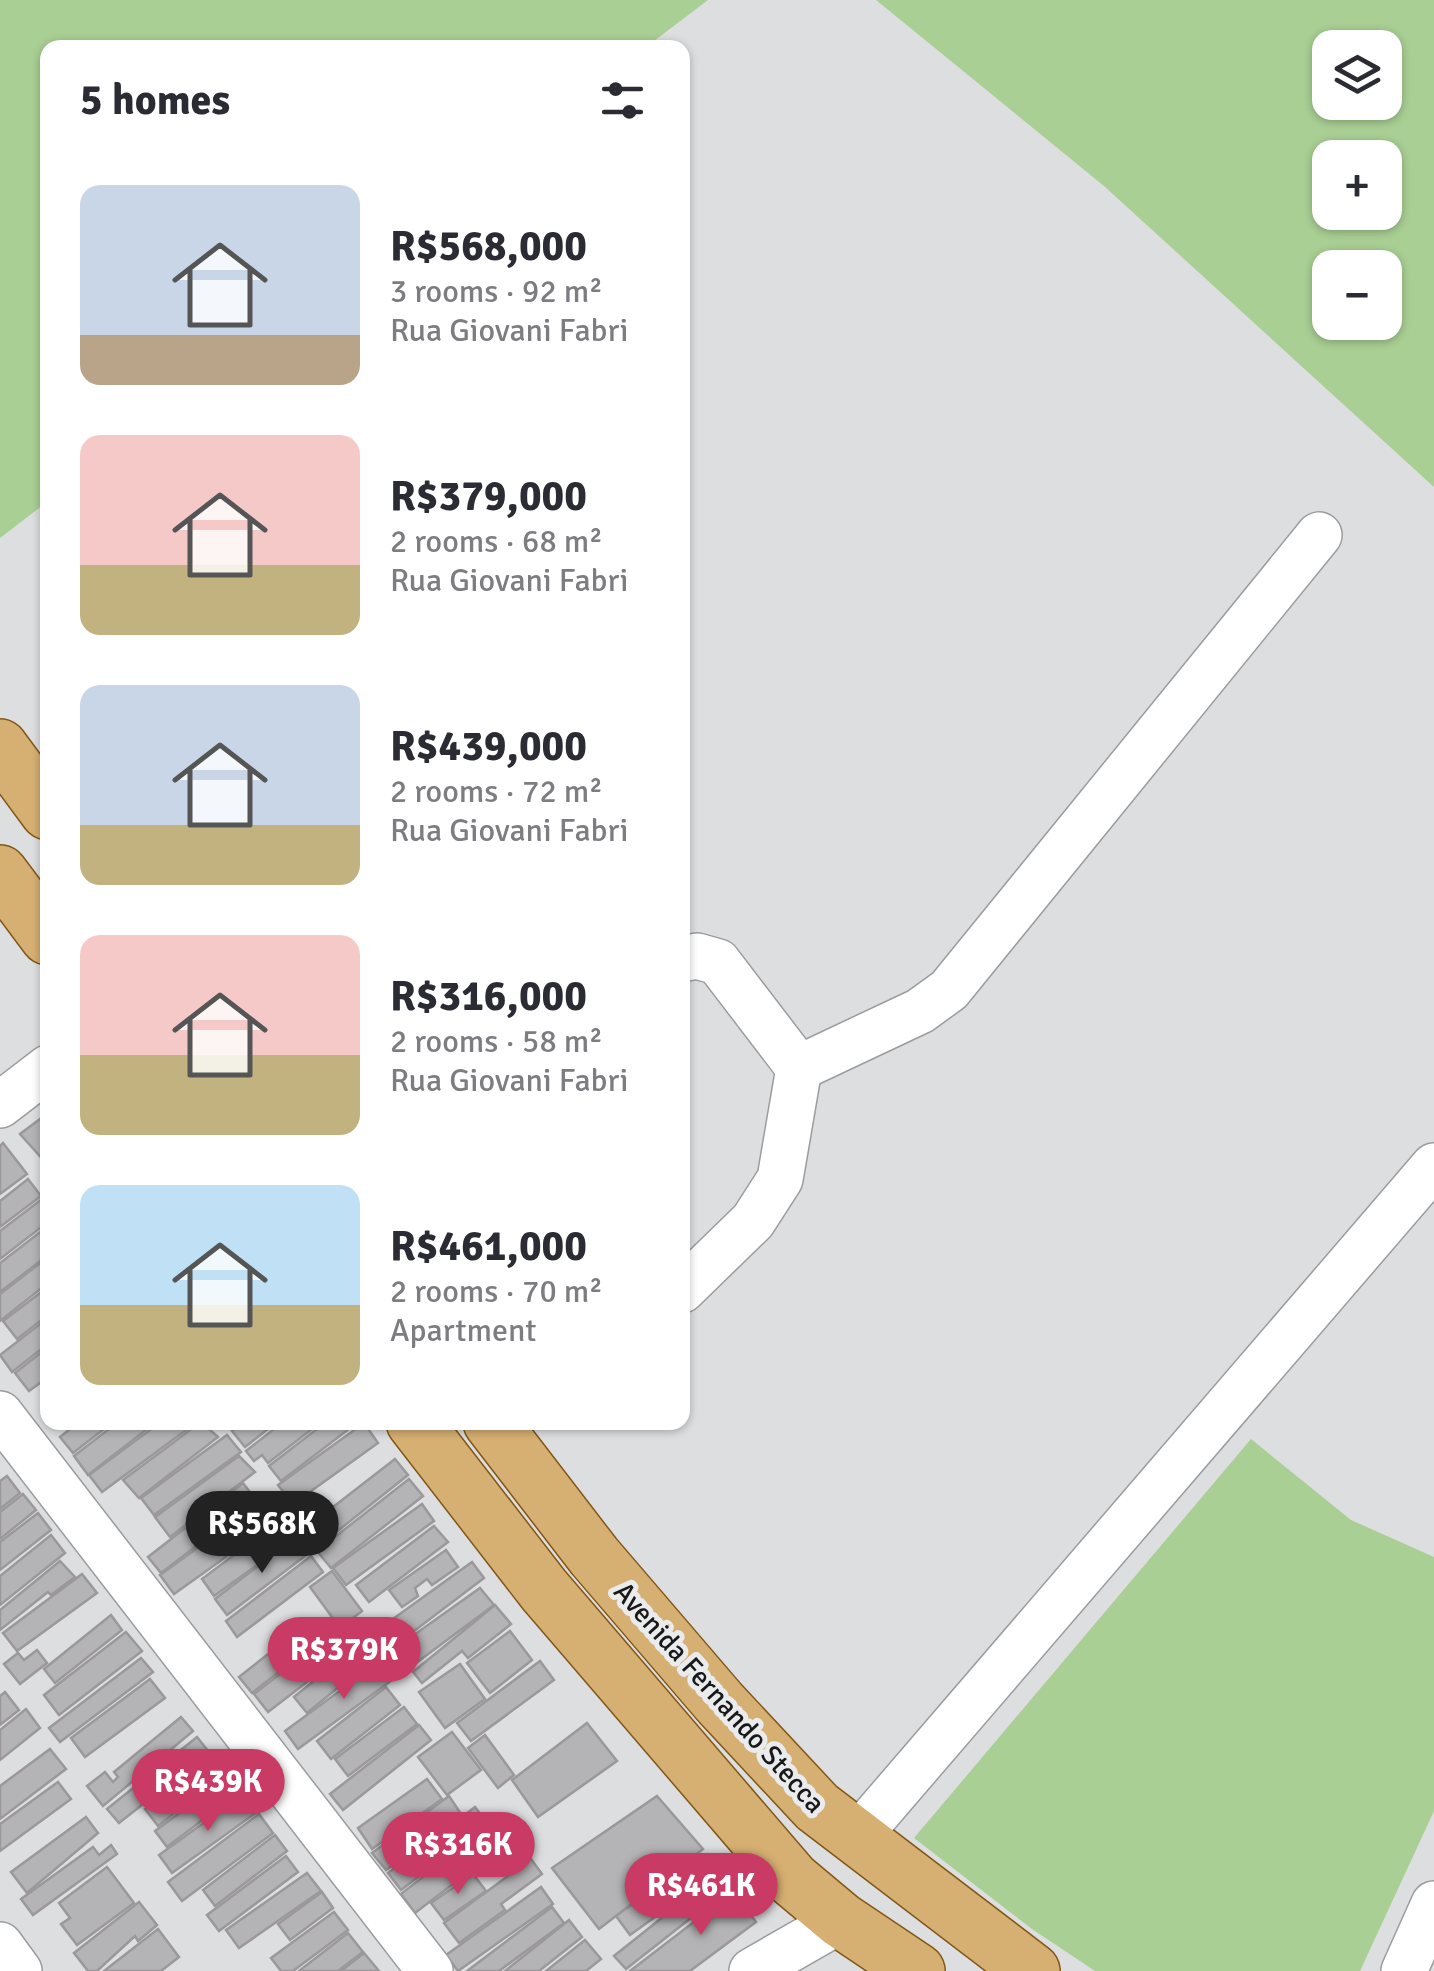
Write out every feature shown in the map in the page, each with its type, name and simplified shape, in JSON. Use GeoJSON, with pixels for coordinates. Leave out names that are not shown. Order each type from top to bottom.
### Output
{"type":"FeatureCollection","features":[{"type":"Feature","properties":{"kind":"main road"},"geometry":{"type":"LineString","coordinates":[[0,747],[40,801]]}},
{"type":"Feature","properties":{"kind":"main road"},"geometry":{"type":"LineString","coordinates":[[0,873],[40,926]]}},
{"type":"Feature","properties":{"kind":"main road"},"geometry":{"type":"LineString","coordinates":[[420,1430],[544,1590],[792,1879],[841,1920],[917,1971]]}},
{"type":"Feature","properties":{"kind":"main road","name":"Avenida Fernando Stecca"},"geometry":{"type":"LineString","coordinates":[[511,1430],[594,1556],[720,1703],[836,1822],[1032,1971]]}},
{"type":"Feature","properties":{"kind":"main road"},"geometry":{"type":"LineString","coordinates":[[836,1822],[841,1920]]}},
{"type":"Feature","properties":{"kind":"street"},"geometry":{"type":"LineString","coordinates":[[800,1068],[920,1011],[949,990],[1319,535]]}},
{"type":"Feature","properties":{"kind":"street"},"geometry":{"type":"LineString","coordinates":[[690,957],[718,962],[800,1068],[780,1179],[753,1221],[690,1282]]}},
{"type":"Feature","properties":{"kind":"street"},"geometry":{"type":"LineString","coordinates":[[0,1105],[40,1074]]}},
{"type":"Feature","properties":{"kind":"street"},"geometry":{"type":"LineString","coordinates":[[836,1822],[1434,1166]]}},
{"type":"Feature","properties":{"kind":"street"},"geometry":{"type":"LineString","coordinates":[[0,1414],[430,1971]]}},
{"type":"Feature","properties":{"kind":"street"},"geometry":{"type":"LineString","coordinates":[[1404,1971],[1434,1904]]}},
{"type":"Feature","properties":{"kind":"street"},"geometry":{"type":"LineString","coordinates":[[752,1971],[841,1920]]}},
{"type":"Feature","properties":{"kind":"street"},"geometry":{"type":"LineString","coordinates":[[0,1946],[19,1971]]}},
{"type":"Feature","properties":{"kind":"green space"},"geometry":{"type":"Polygon","coordinates":[[[0,0],[708,0],[655,40],[40,40],[40,507],[0,538],[0,0]]]}},
{"type":"Feature","properties":{"kind":"green space"},"geometry":{"type":"Polygon","coordinates":[[[876,0],[1434,0],[1434,487],[1104,186],[876,0]]]}},
{"type":"Feature","properties":{"kind":"green space"},"geometry":{"type":"Polygon","coordinates":[[[1251,1439],[1351,1520],[1434,1557],[1434,1811],[1360,1971],[1095,1971],[1032,1929],[914,1838],[1251,1439]]]}},
{"type":"Feature","properties":{"kind":"building"},"geometry":{"type":"Polygon","coordinates":[[[40,1119],[40,1156],[20,1134],[40,1119]]]}},
{"type":"Feature","properties":{"kind":"building"},"geometry":{"type":"Polygon","coordinates":[[[3,1143],[27,1174],[0,1194],[0,1146],[3,1143]]]}},
{"type":"Feature","properties":{"kind":"building"},"geometry":{"type":"Polygon","coordinates":[[[28,1179],[40,1195],[0,1227],[0,1201],[28,1179]]]}},
{"type":"Feature","properties":{"kind":"building"},"geometry":{"type":"Polygon","coordinates":[[[40,1201],[40,1228],[0,1259],[0,1231],[40,1201]]]}},
{"type":"Feature","properties":{"kind":"building"},"geometry":{"type":"Polygon","coordinates":[[[40,1232],[40,1261],[0,1292],[0,1263],[40,1232]]]}},
{"type":"Feature","properties":{"kind":"building"},"geometry":{"type":"Polygon","coordinates":[[[40,1263],[40,1289],[0,1321],[0,1294],[40,1263]]]}},
{"type":"Feature","properties":{"kind":"building"},"geometry":{"type":"Polygon","coordinates":[[[40,1293],[40,1321],[17,1339],[3,1321],[40,1293]]]}},
{"type":"Feature","properties":{"kind":"building"},"geometry":{"type":"Polygon","coordinates":[[[40,1324],[40,1350],[12,1372],[0,1355],[40,1324]]]}},
{"type":"Feature","properties":{"kind":"building"},"geometry":{"type":"Polygon","coordinates":[[[40,1353],[40,1383],[29,1391],[15,1373],[40,1353]]]}},
{"type":"Feature","properties":{"kind":"building"},"geometry":{"type":"Polygon","coordinates":[[[69,1430],[103,1430],[73,1453],[60,1437],[69,1430]]]}},
{"type":"Feature","properties":{"kind":"building"},"geometry":{"type":"Polygon","coordinates":[[[108,1430],[146,1430],[88,1475],[74,1456],[108,1430]]]}},
{"type":"Feature","properties":{"kind":"building"},"geometry":{"type":"Polygon","coordinates":[[[150,1430],[186,1430],[102,1492],[89,1475],[150,1430]]]}},
{"type":"Feature","properties":{"kind":"building"},"geometry":{"type":"Polygon","coordinates":[[[190,1430],[210,1430],[218,1437],[139,1498],[123,1480],[190,1430]]]}},
{"type":"Feature","properties":{"kind":"building"},"geometry":{"type":"Polygon","coordinates":[[[233,1430],[267,1430],[245,1447],[233,1430]]]}},
{"type":"Feature","properties":{"kind":"building"},"geometry":{"type":"Polygon","coordinates":[[[273,1430],[311,1430],[268,1463],[262,1455],[254,1461],[246,1451],[273,1430]]]}},
{"type":"Feature","properties":{"kind":"building"},"geometry":{"type":"Polygon","coordinates":[[[316,1430],[348,1430],[281,1481],[269,1466],[316,1430]]]}},
{"type":"Feature","properties":{"kind":"building"},"geometry":{"type":"Polygon","coordinates":[[[354,1430],[369,1430],[378,1443],[293,1504],[278,1485],[354,1430]]]}},
{"type":"Feature","properties":{"kind":"building"},"geometry":{"type":"Polygon","coordinates":[[[227,1435],[241,1452],[154,1515],[141,1498],[227,1435]]]}},
{"type":"Feature","properties":{"kind":"building"},"geometry":{"type":"Polygon","coordinates":[[[239,1456],[255,1472],[170,1537],[155,1517],[239,1456]]]}},
{"type":"Feature","properties":{"kind":"building"},"geometry":{"type":"Polygon","coordinates":[[[395,1459],[408,1475],[320,1545],[306,1528],[395,1459]]]}},
{"type":"Feature","properties":{"kind":"building"},"geometry":{"type":"Polygon","coordinates":[[[7,1476],[20,1493],[0,1509],[0,1481],[7,1476]]]}},
{"type":"Feature","properties":{"kind":"building"},"geometry":{"type":"Polygon","coordinates":[[[409,1479],[423,1496],[331,1568],[317,1551],[409,1479]]]}},
{"type":"Feature","properties":{"kind":"building"},"geometry":{"type":"Polygon","coordinates":[[[243,1483],[256,1500],[161,1573],[148,1557],[243,1483]]]}},
{"type":"Feature","properties":{"kind":"building"},"geometry":{"type":"Polygon","coordinates":[[[23,1494],[36,1510],[0,1539],[0,1512],[23,1494]]]}},
{"type":"Feature","properties":{"kind":"building"},"geometry":{"type":"Polygon","coordinates":[[[265,1499],[279,1519],[174,1594],[160,1575],[265,1499]]]}},
{"type":"Feature","properties":{"kind":"building"},"geometry":{"type":"Polygon","coordinates":[[[422,1504],[434,1521],[346,1585],[333,1568],[422,1504]]]}},
{"type":"Feature","properties":{"kind":"building"},"geometry":{"type":"Polygon","coordinates":[[[38,1513],[51,1530],[0,1570],[0,1542],[38,1513]]]}},
{"type":"Feature","properties":{"kind":"building"},"geometry":{"type":"Polygon","coordinates":[[[278,1522],[292,1540],[214,1596],[202,1579],[278,1522]]]}},
{"type":"Feature","properties":{"kind":"building"},"geometry":{"type":"Polygon","coordinates":[[[434,1526],[448,1542],[369,1602],[356,1585],[434,1526]]]}},
{"type":"Feature","properties":{"kind":"building"},"geometry":{"type":"Polygon","coordinates":[[[51,1535],[65,1553],[0,1605],[0,1576],[51,1535]]]}},
{"type":"Feature","properties":{"kind":"building"},"geometry":{"type":"Polygon","coordinates":[[[296,1537],[309,1553],[227,1615],[215,1599],[296,1537]]]}},
{"type":"Feature","properties":{"kind":"building"},"geometry":{"type":"Polygon","coordinates":[[[446,1550],[458,1567],[432,1585],[427,1579],[415,1588],[418,1596],[402,1607],[389,1590],[446,1550]]]}},
{"type":"Feature","properties":{"kind":"building"},"geometry":{"type":"Polygon","coordinates":[[[311,1556],[323,1572],[237,1637],[226,1621],[311,1556]]]}},
{"type":"Feature","properties":{"kind":"building"},"geometry":{"type":"Polygon","coordinates":[[[60,1561],[75,1577],[51,1595],[48,1592],[0,1630],[0,1610],[60,1561]]]}},
{"type":"Feature","properties":{"kind":"building"},"geometry":{"type":"Polygon","coordinates":[[[472,1562],[484,1578],[393,1647],[379,1629],[472,1562]]]}},
{"type":"Feature","properties":{"kind":"building"},"geometry":{"type":"Polygon","coordinates":[[[332,1571],[362,1611],[340,1628],[310,1587],[332,1571]]]}},
{"type":"Feature","properties":{"kind":"building"},"geometry":{"type":"Polygon","coordinates":[[[82,1574],[97,1593],[17,1651],[3,1633],[82,1574]]]}},
{"type":"Feature","properties":{"kind":"building"},"geometry":{"type":"Polygon","coordinates":[[[480,1588],[494,1605],[408,1669],[401,1661],[409,1656],[400,1645],[480,1588]]]}},
{"type":"Feature","properties":{"kind":"building"},"geometry":{"type":"Polygon","coordinates":[[[495,1605],[511,1624],[468,1658],[462,1651],[422,1683],[413,1672],[495,1605]]]}},
{"type":"Feature","properties":{"kind":"building"},"geometry":{"type":"Polygon","coordinates":[[[111,1615],[122,1630],[55,1683],[44,1669],[111,1615]]]}},
{"type":"Feature","properties":{"kind":"building"},"geometry":{"type":"Polygon","coordinates":[[[309,1622],[322,1638],[252,1693],[239,1677],[309,1622]]]}},
{"type":"Feature","properties":{"kind":"building"},"geometry":{"type":"Polygon","coordinates":[[[510,1631],[532,1660],[490,1693],[467,1663],[510,1631]]]}},
{"type":"Feature","properties":{"kind":"building"},"geometry":{"type":"Polygon","coordinates":[[[126,1632],[142,1651],[59,1715],[44,1695],[126,1632]]]}},
{"type":"Feature","properties":{"kind":"building"},"geometry":{"type":"Polygon","coordinates":[[[367,1638],[380,1653],[307,1713],[294,1697],[367,1638]]]}},
{"type":"Feature","properties":{"kind":"building"},"geometry":{"type":"Polygon","coordinates":[[[319,1644],[333,1662],[268,1712],[254,1694],[319,1644]]]}},
{"type":"Feature","properties":{"kind":"building"},"geometry":{"type":"Polygon","coordinates":[[[37,1650],[47,1663],[20,1684],[4,1664],[18,1653],[24,1660],[37,1650]]]}},
{"type":"Feature","properties":{"kind":"building"},"geometry":{"type":"Polygon","coordinates":[[[390,1654],[403,1672],[298,1749],[285,1731],[390,1654]]]}},
{"type":"Feature","properties":{"kind":"building"},"geometry":{"type":"Polygon","coordinates":[[[141,1658],[153,1672],[60,1742],[49,1728],[141,1658]]]}},
{"type":"Feature","properties":{"kind":"building"},"geometry":{"type":"Polygon","coordinates":[[[540,1661],[554,1680],[471,1741],[457,1723],[540,1661]]]}},
{"type":"Feature","properties":{"kind":"building"},"geometry":{"type":"Polygon","coordinates":[[[460,1664],[485,1699],[445,1728],[419,1692],[460,1664]]]}},
{"type":"Feature","properties":{"kind":"building"},"geometry":{"type":"Polygon","coordinates":[[[150,1679],[165,1698],[85,1757],[71,1738],[150,1679]]]}},
{"type":"Feature","properties":{"kind":"building"},"geometry":{"type":"Polygon","coordinates":[[[386,1687],[400,1705],[331,1759],[317,1741],[386,1687]]]}},
{"type":"Feature","properties":{"kind":"building"},"geometry":{"type":"Polygon","coordinates":[[[5,1692],[19,1710],[0,1725],[0,1696],[5,1692]]]}},
{"type":"Feature","properties":{"kind":"building"},"geometry":{"type":"Polygon","coordinates":[[[404,1707],[417,1724],[348,1776],[335,1759],[404,1707]]]}},
{"type":"Feature","properties":{"kind":"building"},"geometry":{"type":"Polygon","coordinates":[[[26,1709],[40,1728],[0,1760],[0,1730],[26,1709]]]}},
{"type":"Feature","properties":{"kind":"building"},"geometry":{"type":"Polygon","coordinates":[[[181,1717],[193,1731],[103,1806],[87,1786],[105,1772],[113,1782],[118,1777],[114,1772],[181,1717]]]}},
{"type":"Feature","properties":{"kind":"building"},"geometry":{"type":"Polygon","coordinates":[[[587,1723],[617,1761],[538,1817],[512,1780],[587,1723]]]}},
{"type":"Feature","properties":{"kind":"building"},"geometry":{"type":"Polygon","coordinates":[[[419,1725],[431,1740],[343,1810],[330,1794],[419,1725]]]}},
{"type":"Feature","properties":{"kind":"building"},"geometry":{"type":"Polygon","coordinates":[[[452,1732],[481,1770],[447,1795],[418,1757],[452,1732]]]}},
{"type":"Feature","properties":{"kind":"building"},"geometry":{"type":"Polygon","coordinates":[[[485,1735],[514,1775],[498,1788],[468,1748],[485,1735]]]}},
{"type":"Feature","properties":{"kind":"building"},"geometry":{"type":"Polygon","coordinates":[[[197,1737],[209,1752],[119,1823],[107,1809],[197,1737]]]}},
{"type":"Feature","properties":{"kind":"building"},"geometry":{"type":"Polygon","coordinates":[[[50,1749],[66,1769],[0,1819],[0,1786],[50,1749]]]}},
{"type":"Feature","properties":{"kind":"building"},"geometry":{"type":"Polygon","coordinates":[[[215,1753],[229,1770],[158,1826],[145,1809],[215,1753]]]}},
{"type":"Feature","properties":{"kind":"building"},"geometry":{"type":"Polygon","coordinates":[[[231,1775],[242,1790],[167,1847],[155,1831],[231,1775]]]}},
{"type":"Feature","properties":{"kind":"building"},"geometry":{"type":"Polygon","coordinates":[[[427,1779],[442,1799],[372,1849],[358,1828],[427,1779]]]}},
{"type":"Feature","properties":{"kind":"building"},"geometry":{"type":"Polygon","coordinates":[[[58,1782],[71,1799],[0,1851],[0,1824],[58,1782]]]}},
{"type":"Feature","properties":{"kind":"building"},"geometry":{"type":"Polygon","coordinates":[[[244,1794],[257,1812],[172,1873],[159,1855],[244,1794]]]}},
{"type":"Feature","properties":{"kind":"building"},"geometry":{"type":"Polygon","coordinates":[[[449,1796],[461,1814],[386,1870],[372,1853],[449,1796]]]}},
{"type":"Feature","properties":{"kind":"building"},"geometry":{"type":"Polygon","coordinates":[[[657,1796],[703,1849],[599,1929],[552,1868],[657,1796]]]}},
{"type":"Feature","properties":{"kind":"building"},"geometry":{"type":"Polygon","coordinates":[[[475,1807],[488,1824],[401,1890],[388,1873],[475,1807]]]}},
{"type":"Feature","properties":{"kind":"building"},"geometry":{"type":"Polygon","coordinates":[[[259,1814],[273,1833],[182,1901],[168,1882],[259,1814]]]}},
{"type":"Feature","properties":{"kind":"building"},"geometry":{"type":"Polygon","coordinates":[[[86,1817],[98,1833],[27,1893],[11,1872],[86,1817]]]}},
{"type":"Feature","properties":{"kind":"building"},"geometry":{"type":"Polygon","coordinates":[[[485,1829],[500,1848],[415,1913],[401,1894],[485,1829]]]}},
{"type":"Feature","properties":{"kind":"building"},"geometry":{"type":"Polygon","coordinates":[[[275,1835],[287,1851],[215,1906],[203,1890],[275,1835]]]}},
{"type":"Feature","properties":{"kind":"building"},"geometry":{"type":"Polygon","coordinates":[[[111,1845],[117,1854],[33,1915],[21,1899],[93,1847],[99,1855],[111,1845]]]}},
{"type":"Feature","properties":{"kind":"building"},"geometry":{"type":"Polygon","coordinates":[[[286,1856],[298,1872],[219,1931],[207,1915],[286,1856]]]}},
{"type":"Feature","properties":{"kind":"building"},"geometry":{"type":"Polygon","coordinates":[[[699,1856],[713,1875],[630,1935],[616,1916],[699,1856]]]}},
{"type":"Feature","properties":{"kind":"building"},"geometry":{"type":"Polygon","coordinates":[[[531,1859],[542,1874],[501,1904],[505,1910],[459,1943],[444,1923],[531,1859]]]}},
{"type":"Feature","properties":{"kind":"building"},"geometry":{"type":"Polygon","coordinates":[[[727,1866],[738,1881],[626,1969],[614,1956],[727,1866]]]}},
{"type":"Feature","properties":{"kind":"building"},"geometry":{"type":"Polygon","coordinates":[[[107,1867],[134,1903],[77,1945],[61,1924],[70,1918],[59,1903],[107,1867]]]}},
{"type":"Feature","properties":{"kind":"building"},"geometry":{"type":"Polygon","coordinates":[[[307,1873],[321,1891],[239,1948],[226,1930],[307,1873]]]}},
{"type":"Feature","properties":{"kind":"building"},"geometry":{"type":"Polygon","coordinates":[[[473,1874],[486,1891],[444,1920],[431,1903],[473,1874]]]}},
{"type":"Feature","properties":{"kind":"building"},"geometry":{"type":"Polygon","coordinates":[[[541,1887],[553,1904],[458,1971],[446,1955],[541,1887]]]}},
{"type":"Feature","properties":{"kind":"building"},"geometry":{"type":"Polygon","coordinates":[[[322,1892],[333,1908],[290,1940],[278,1924],[322,1892]]]}},
{"type":"Feature","properties":{"kind":"building"},"geometry":{"type":"Polygon","coordinates":[[[733,1892],[756,1922],[690,1971],[630,1971],[733,1892]]]}},
{"type":"Feature","properties":{"kind":"building"},"geometry":{"type":"Polygon","coordinates":[[[139,1902],[157,1925],[138,1941],[135,1936],[97,1971],[88,1971],[74,1953],[139,1902]]]}},
{"type":"Feature","properties":{"kind":"building"},"geometry":{"type":"Polygon","coordinates":[[[552,1907],[564,1923],[499,1971],[467,1971],[552,1907]]]}},
{"type":"Feature","properties":{"kind":"building"},"geometry":{"type":"Polygon","coordinates":[[[334,1912],[348,1930],[293,1971],[281,1971],[271,1958],[334,1912]]]}},
{"type":"Feature","properties":{"kind":"building"},"geometry":{"type":"Polygon","coordinates":[[[569,1920],[582,1937],[539,1971],[505,1971],[569,1920]]]}},
{"type":"Feature","properties":{"kind":"building"},"geometry":{"type":"Polygon","coordinates":[[[158,1929],[179,1957],[161,1971],[104,1971],[158,1929]]]}},
{"type":"Feature","properties":{"kind":"building"},"geometry":{"type":"Polygon","coordinates":[[[348,1933],[363,1952],[338,1971],[299,1971],[348,1933]]]}},
{"type":"Feature","properties":{"kind":"building"},"geometry":{"type":"Polygon","coordinates":[[[585,1940],[601,1959],[586,1971],[546,1971],[585,1940]]]}},
{"type":"Feature","properties":{"kind":"building"},"geometry":{"type":"Polygon","coordinates":[[[364,1953],[379,1971],[341,1971],[364,1953]]]}}]}
